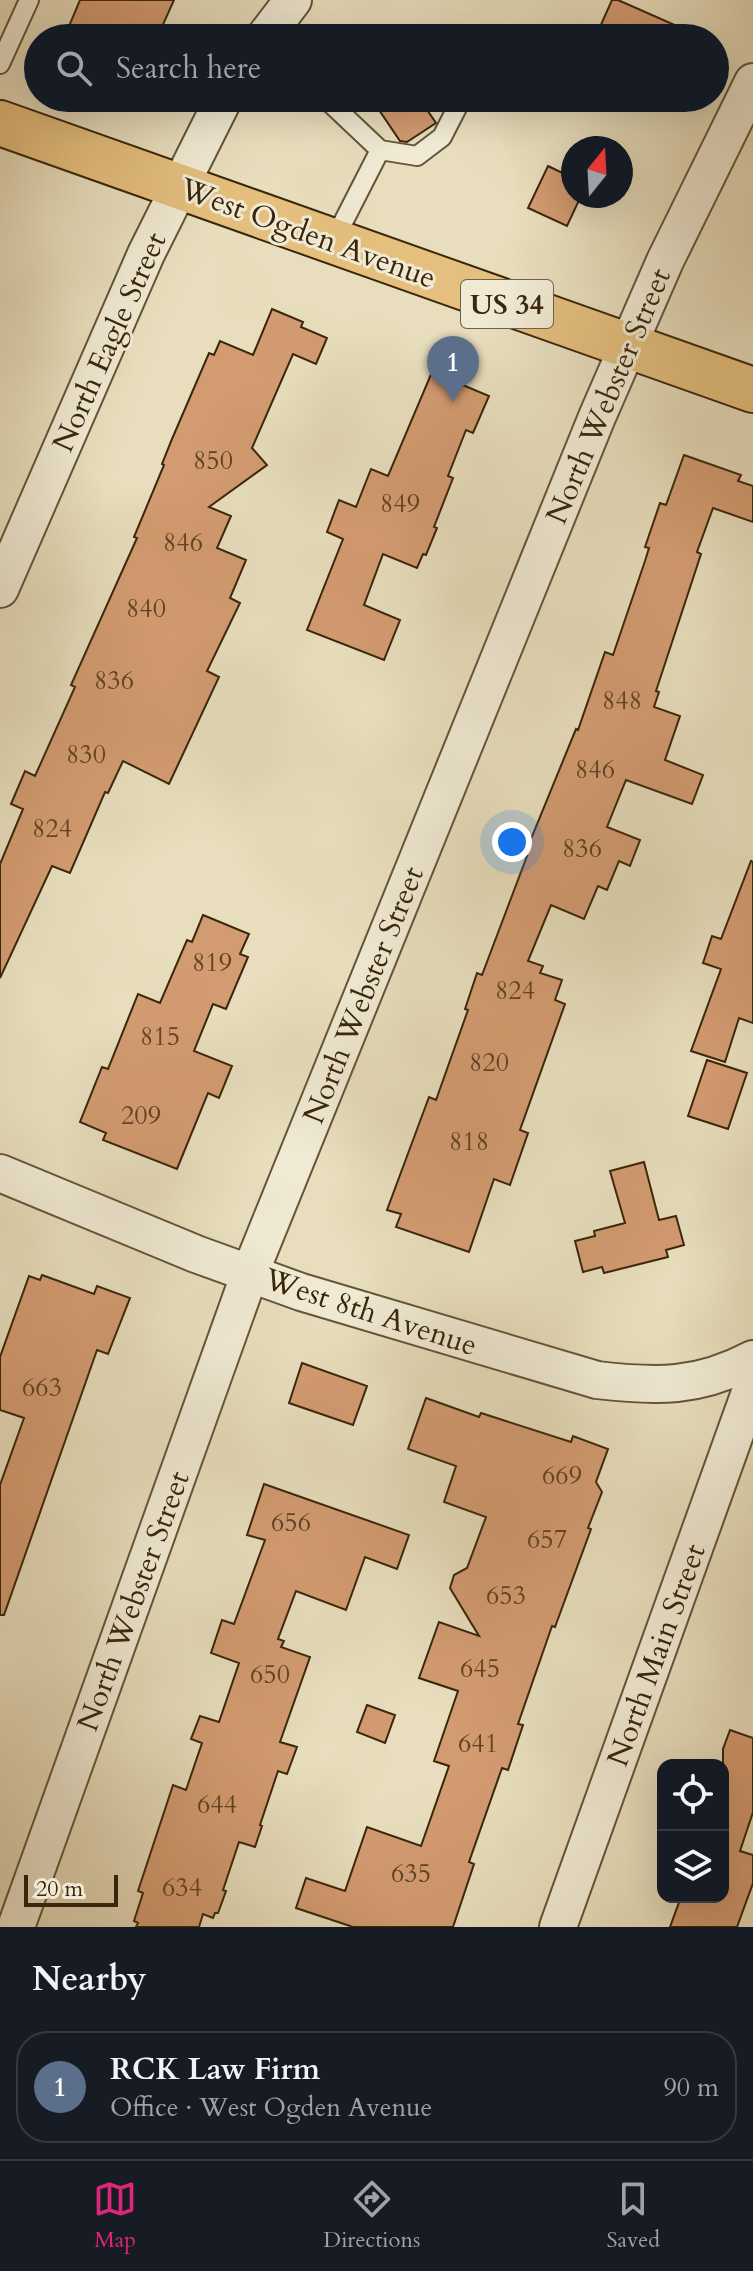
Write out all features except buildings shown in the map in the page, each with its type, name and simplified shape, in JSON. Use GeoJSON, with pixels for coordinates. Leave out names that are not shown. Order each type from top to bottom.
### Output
{"type":"FeatureCollection","features":[{"type":"Feature","properties":{"kind":"main road","name":"West Ogden Avenue"},"geometry":{"type":"LineString","coordinates":[[0,123],[753,390]]}},
{"type":"Feature","properties":{"kind":"street"},"geometry":{"type":"LineString","coordinates":[[275,24],[293,0]]}},
{"type":"Feature","properties":{"kind":"street","name":"North Webster Street"},"geometry":{"type":"LineString","coordinates":[[16,1927],[250,1273],[597,417],[665,261],[753,82]]}},
{"type":"Feature","properties":{"kind":"street","name":"North Eagle Street"},"geometry":{"type":"LineString","coordinates":[[0,589],[179,186],[217,112]]}},
{"type":"Feature","properties":{"kind":"street","name":"West 8th Avenue"},"geometry":{"type":"LineString","coordinates":[[0,1173],[71,1204],[313,1295],[597,1380],[631,1384],[699,1381],[722,1375],[753,1359]]}},
{"type":"Feature","properties":{"kind":"street","name":"North Main Street"},"geometry":{"type":"LineString","coordinates":[[558,1927],[753,1384]]}},
{"type":"Feature","properties":{"kind":"lane"},"geometry":{"type":"LineString","coordinates":[[0,64],[29,0]]}},
{"type":"Feature","properties":{"kind":"lane"},"geometry":{"type":"LineString","coordinates":[[340,112],[380,150],[417,156],[442,137],[455,112]]}},
{"type":"Feature","properties":{"kind":"lane"},"geometry":{"type":"LineString","coordinates":[[333,242],[380,150]]}},
{"type":"Feature","properties":{"kind":"place","name":"RCK Law Firm"},"geometry":{"type":"Point","coordinates":[453,402]}}]}
